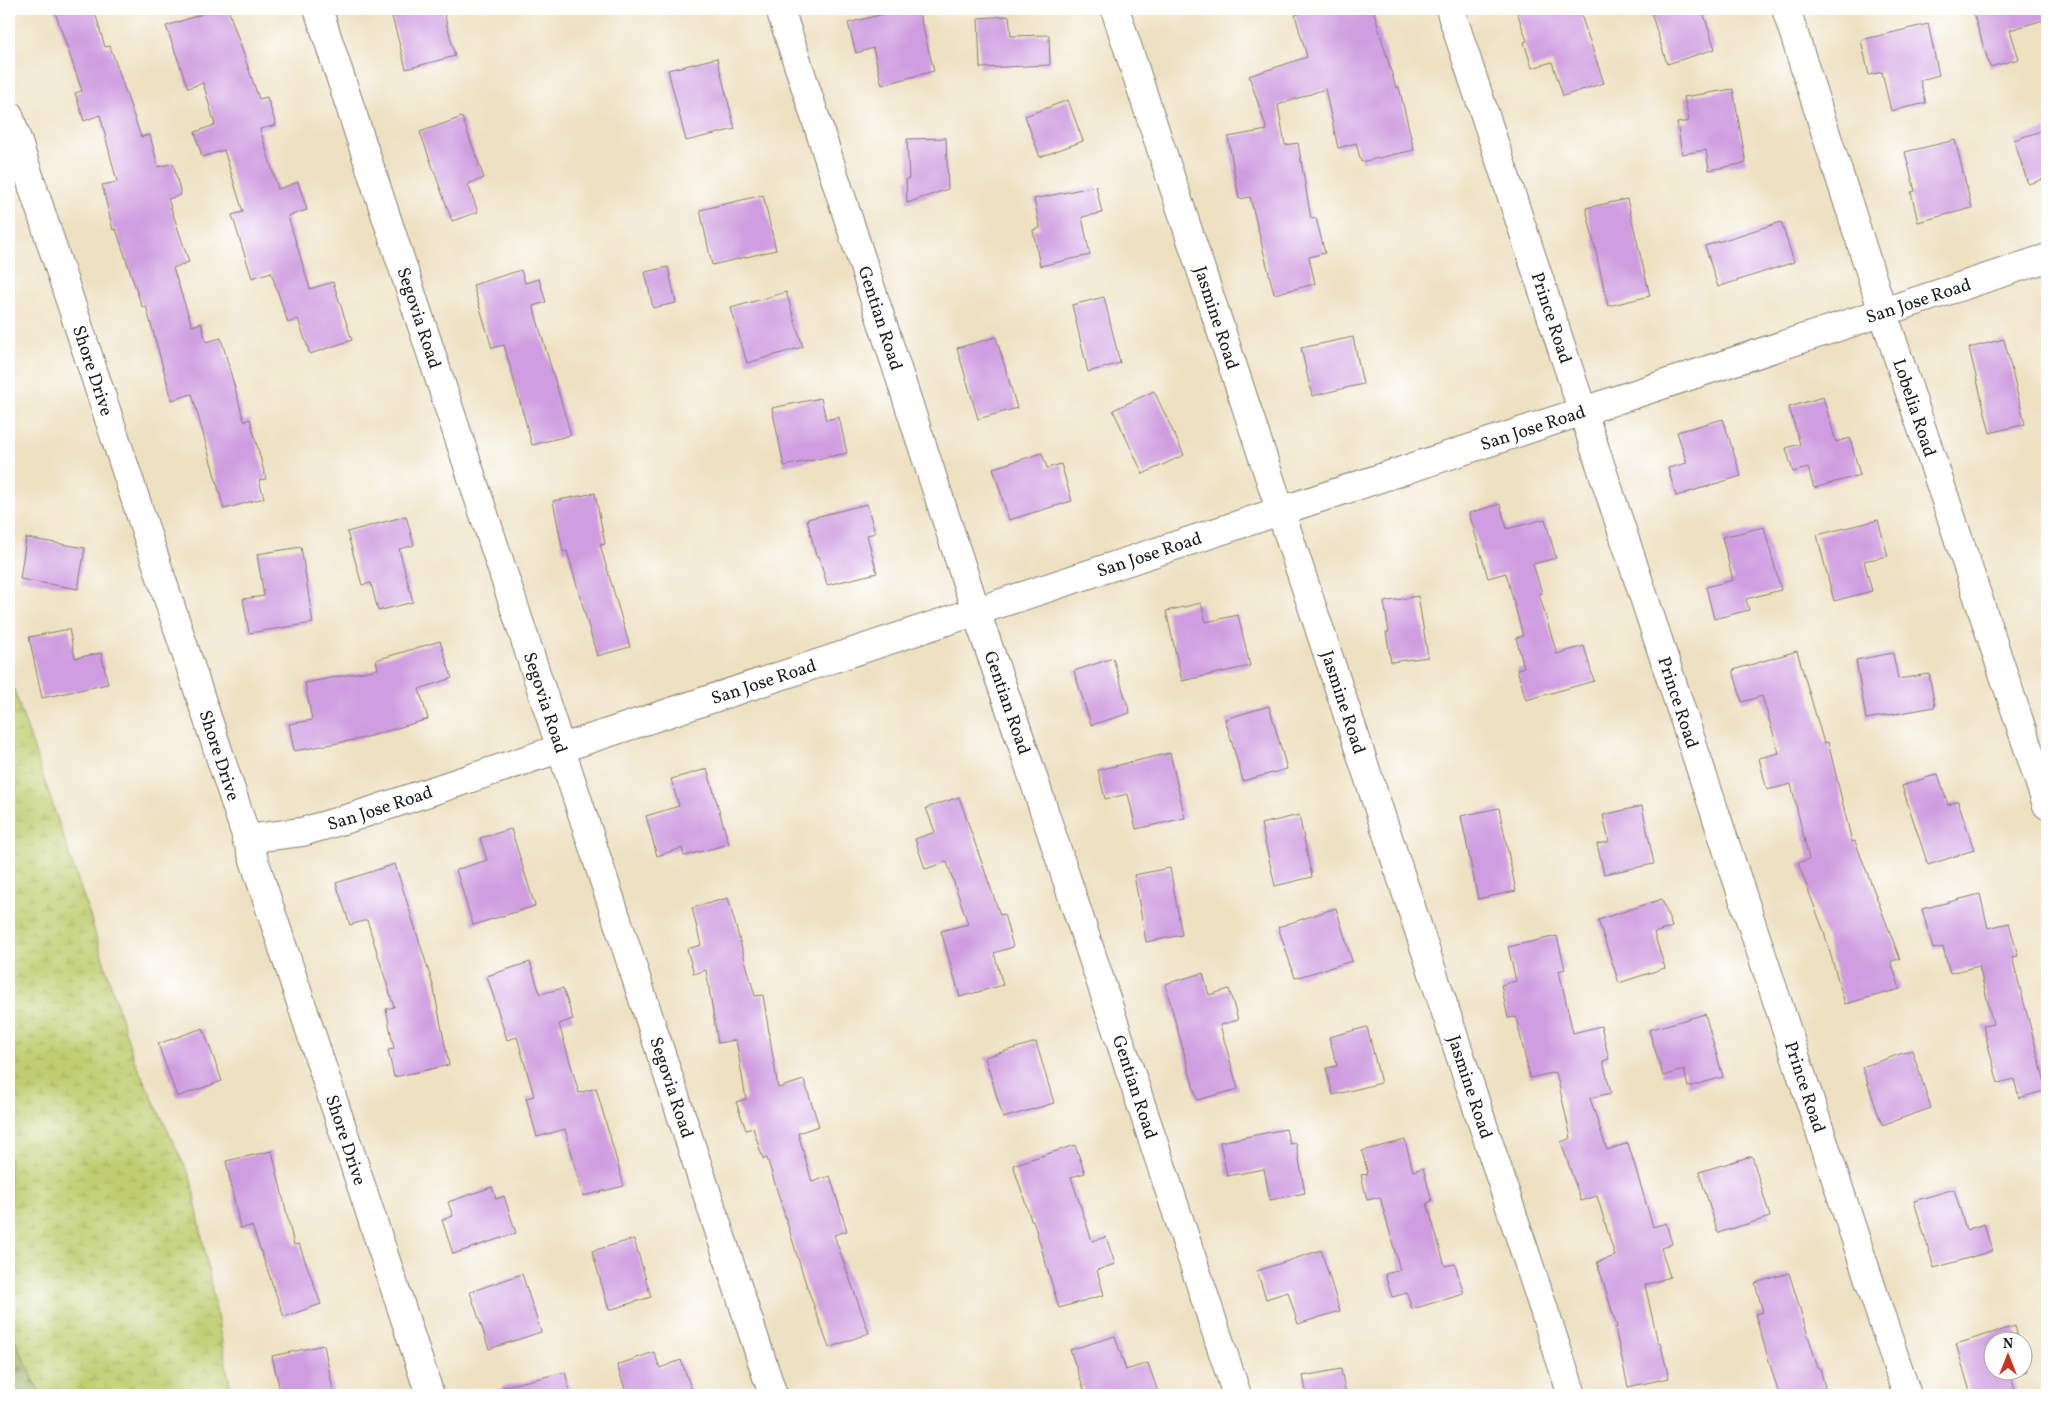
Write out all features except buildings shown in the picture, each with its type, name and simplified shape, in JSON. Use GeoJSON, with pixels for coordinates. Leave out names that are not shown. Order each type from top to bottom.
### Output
{"type":"FeatureCollection","features":[{"type":"Feature","properties":{"kind":"street","name":"Segovia Road"},"geometry":{"type":"LineString","coordinates":[[318,9],[773,1395]]}},
{"type":"Feature","properties":{"kind":"street","name":"Gentian Road"},"geometry":{"type":"LineString","coordinates":[[780,9],[976,611],[1237,1395]]}},
{"type":"Feature","properties":{"kind":"street","name":"Jasmine Road"},"geometry":{"type":"LineString","coordinates":[[1115,9],[1572,1395]]}},
{"type":"Feature","properties":{"kind":"street","name":"Prince Road"},"geometry":{"type":"LineString","coordinates":[[1450,9],[1907,1395]]}},
{"type":"Feature","properties":{"kind":"street","name":"Lobelia Road"},"geometry":{"type":"LineString","coordinates":[[1786,9],[1883,312],[2047,805]]}},
{"type":"Feature","properties":{"kind":"street","name":"Shore Drive"},"geometry":{"type":"LineString","coordinates":[[9,115],[430,1395]]}},
{"type":"Feature","properties":{"kind":"street","name":"San Jose Road"},"geometry":{"type":"LineString","coordinates":[[246,839],[302,832],[353,817],[2047,258]]}},
{"type":"Feature","properties":{"kind":"green space"},"geometry":{"type":"Polygon","coordinates":[[[9,675],[89,913],[134,1060],[191,1179],[232,1395],[41,1395],[9,1327],[9,675]]]}},
{"type":"Feature","properties":{"kind":"green space"},"geometry":{"type":"Polygon","coordinates":[[[9,1327],[41,1395],[9,1395],[9,1327]]]}}]}
